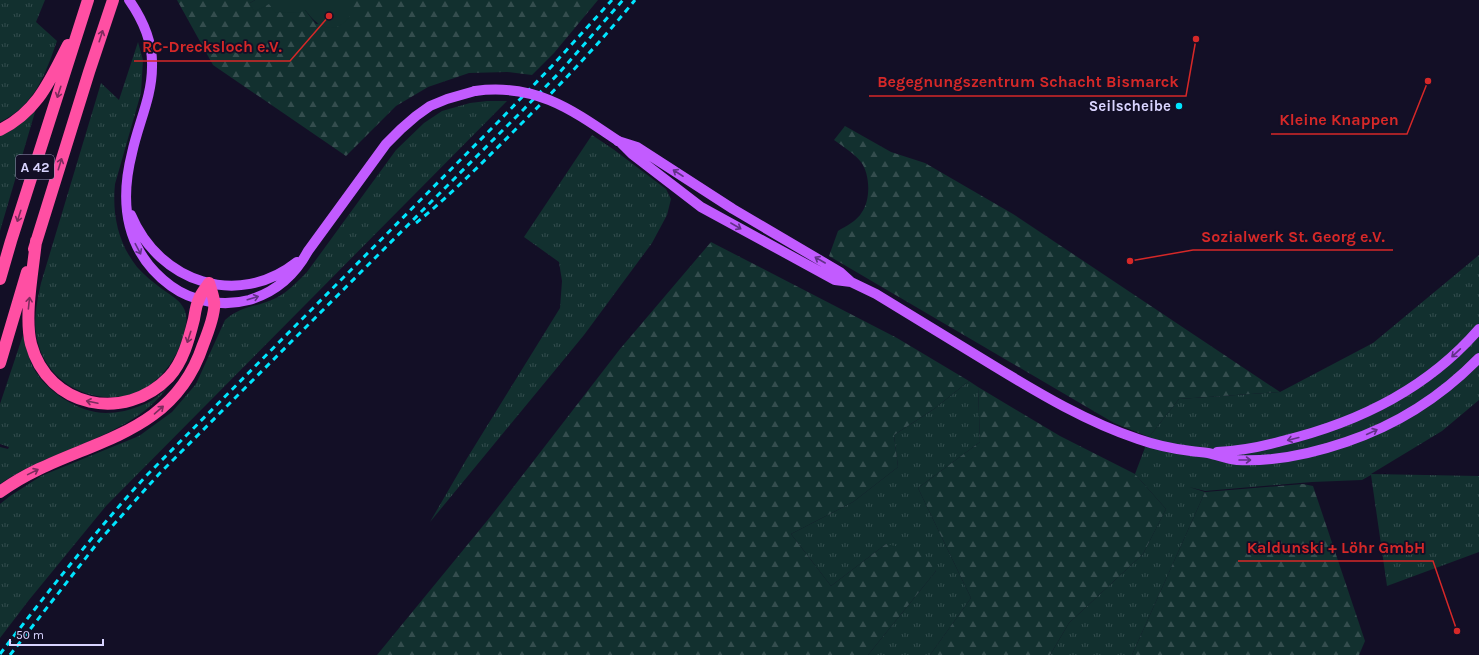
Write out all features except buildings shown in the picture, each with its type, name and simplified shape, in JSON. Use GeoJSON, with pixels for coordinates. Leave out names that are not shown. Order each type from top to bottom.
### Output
{"type":"FeatureCollection","features":[{"type":"Feature","properties":{"kind":"highway","name":"A 42"},"geometry":{"type":"LineString","coordinates":[[0,279],[68,52],[83,17],[88,0]]}},
{"type":"Feature","properties":{"kind":"highway","name":"A 42"},"geometry":{"type":"LineString","coordinates":[[0,363],[36,241],[113,0]]}},
{"type":"Feature","properties":{"kind":"highway"},"geometry":{"type":"LineString","coordinates":[[0,130],[22,116],[34,104],[68,52]]}},
{"type":"Feature","properties":{"kind":"highway"},"geometry":{"type":"LineString","coordinates":[[36,241],[28,313],[31,344],[38,361],[48,376],[62,389],[82,400],[105,404],[123,403],[132,401],[149,393],[164,382],[176,368],[184,351],[191,331],[198,299],[209,283]]}},
{"type":"Feature","properties":{"kind":"highway"},"geometry":{"type":"LineString","coordinates":[[0,492],[28,474],[60,459],[100,444],[139,425],[162,408],[182,386],[198,361],[210,326],[214,302],[209,283]]}},
{"type":"Feature","properties":{"kind":"main road"},"geometry":{"type":"LineString","coordinates":[[128,0],[144,26],[153,66],[149,97],[132,152],[126,184],[126,211],[130,231],[138,249],[153,271],[176,290],[198,299],[214,302],[243,302],[257,298],[282,284],[301,263],[308,251],[386,144],[401,129],[430,106],[447,99],[475,91],[499,89],[523,91],[543,97],[580,115],[618,141],[632,154],[701,207],[835,280],[851,282]]}},
{"type":"Feature","properties":{"kind":"main road"},"geometry":{"type":"LineString","coordinates":[[618,141],[638,147],[733,209],[840,272],[851,282],[876,294],[1047,398],[1102,425],[1139,440],[1235,460],[1276,459],[1304,455],[1367,435],[1396,421],[1445,389],[1479,358]]}},
{"type":"Feature","properties":{"kind":"main road"},"geometry":{"type":"LineString","coordinates":[[126,198],[135,224],[142,236],[155,252],[183,274],[209,283],[236,286],[263,282],[288,269],[308,251]]}},
{"type":"Feature","properties":{"kind":"main road"},"geometry":{"type":"LineString","coordinates":[[1207,453],[1249,449],[1285,441],[1331,427],[1361,415],[1386,403],[1431,374],[1479,329]]}},
{"type":"Feature","properties":{"kind":"green space"},"geometry":{"type":"Polygon","coordinates":[[[0,0],[45,0],[36,22],[57,41],[43,77],[30,98],[12,115],[0,122],[0,0]]]}},
{"type":"Feature","properties":{"kind":"green space"},"geometry":{"type":"Polygon","coordinates":[[[177,0],[255,0],[250,3],[269,4],[305,10],[316,24],[349,18],[349,0],[598,0],[554,53],[532,75],[507,72],[469,73],[428,87],[396,106],[346,156],[213,65],[177,0]]]}},
{"type":"Feature","properties":{"kind":"green space"},"geometry":{"type":"Polygon","coordinates":[[[255,0],[349,0],[349,18],[339,26],[328,28],[315,21],[305,10],[298,13],[275,12],[269,4],[254,12],[250,3],[255,0]]]}},
{"type":"Feature","properties":{"kind":"green space"},"geometry":{"type":"Polygon","coordinates":[[[138,42],[143,60],[141,93],[115,184],[114,206],[121,238],[130,258],[146,276],[180,303],[185,312],[186,324],[181,343],[172,362],[151,384],[142,390],[126,396],[94,396],[65,382],[53,372],[44,358],[38,343],[35,320],[41,283],[101,83],[119,100],[138,42]]]}},
{"type":"Feature","properties":{"kind":"green space"},"geometry":{"type":"Polygon","coordinates":[[[507,101],[106,506],[0,638],[0,504],[41,476],[139,436],[172,412],[196,384],[225,320],[231,315],[276,298],[289,290],[307,272],[396,150],[424,123],[442,111],[470,103],[507,101]]]}},
{"type":"Feature","properties":{"kind":"green space"},"geometry":{"type":"Polygon","coordinates":[[[35,112],[0,231],[0,136],[35,112]]]}},
{"type":"Feature","properties":{"kind":"green space"},"geometry":{"type":"Polygon","coordinates":[[[845,126],[891,152],[925,163],[1013,214],[1280,392],[1179,399],[1149,437],[1114,423],[829,256],[838,231],[860,215],[865,207],[868,194],[868,180],[861,162],[852,153],[834,140],[845,126]]]}},
{"type":"Feature","properties":{"kind":"green space"},"geometry":{"type":"Polygon","coordinates":[[[592,135],[666,189],[671,199],[667,215],[652,243],[584,335],[430,522],[466,460],[560,308],[562,281],[559,262],[524,237],[592,135]]]}},
{"type":"Feature","properties":{"kind":"green space"},"geometry":{"type":"Polygon","coordinates":[[[711,242],[897,338],[969,381],[934,409],[894,435],[898,467],[853,502],[791,534],[831,586],[886,544],[923,552],[936,571],[868,655],[377,655],[491,516],[620,349],[711,242]]]}},
{"type":"Feature","properties":{"kind":"green space"},"geometry":{"type":"Polygon","coordinates":[[[1479,255],[1479,400],[1442,431],[1371,474],[1479,476],[1479,552],[1387,586],[1371,475],[1362,480],[1312,482],[1205,491],[1189,487],[1205,492],[1132,655],[1050,655],[1069,623],[1143,554],[1166,509],[1135,474],[1149,437],[1179,399],[1280,392],[1373,343],[1479,255]]]}},
{"type":"Feature","properties":{"kind":"green space"},"geometry":{"type":"Polygon","coordinates":[[[23,335],[30,359],[38,376],[54,392],[74,405],[96,412],[106,413],[129,410],[149,402],[167,388],[152,405],[133,419],[112,431],[42,461],[0,484],[0,447],[8,449],[9,447],[0,444],[0,404],[23,335]]]}},
{"type":"Feature","properties":{"kind":"green space"},"geometry":{"type":"Polygon","coordinates":[[[969,381],[978,387],[980,442],[918,488],[971,598],[930,655],[868,655],[936,571],[886,544],[831,586],[791,534],[853,502],[898,467],[894,435],[934,409],[969,381]]]}},
{"type":"Feature","properties":{"kind":"green space"},"geometry":{"type":"Polygon","coordinates":[[[978,387],[1060,436],[1135,474],[1166,509],[1143,554],[1069,623],[1050,655],[930,655],[971,598],[918,488],[980,442],[978,387]]]}},
{"type":"Feature","properties":{"kind":"green space"},"geometry":{"type":"Polygon","coordinates":[[[1303,484],[1313,486],[1365,641],[1359,655],[1132,655],[1205,492],[1303,484]]]}},
{"type":"Feature","properties":{"kind":"railway"},"geometry":{"type":"LineString","coordinates":[[0,654],[89,541],[146,476],[501,119],[612,0]]}},
{"type":"Feature","properties":{"kind":"railway"},"geometry":{"type":"LineString","coordinates":[[10,655],[99,541],[159,474],[521,112],[559,73],[623,0]]}},
{"type":"Feature","properties":{"kind":"railway"},"geometry":{"type":"LineString","coordinates":[[416,223],[469,176],[535,110],[593,48],[635,0]]}},
{"type":"Feature","properties":{"kind":"place","name":"RC-Drecksloch e.V."},"geometry":{"type":"Point","coordinates":[329,16]}},
{"type":"Feature","properties":{"kind":"place","name":"Begegnungszentrum Schacht Bismarck"},"geometry":{"type":"Point","coordinates":[1196,39]}},
{"type":"Feature","properties":{"kind":"place","name":"Kleine Knappen"},"geometry":{"type":"Point","coordinates":[1428,81]}},
{"type":"Feature","properties":{"kind":"place","name":"Seilscheibe"},"geometry":{"type":"Point","coordinates":[1179,106]}},
{"type":"Feature","properties":{"kind":"place","name":"Sozialwerk St. Georg e.V."},"geometry":{"type":"Point","coordinates":[1130,261]}},
{"type":"Feature","properties":{"kind":"place","name":"Kaldunski + Löhr GmbH"},"geometry":{"type":"Point","coordinates":[1457,631]}}]}
